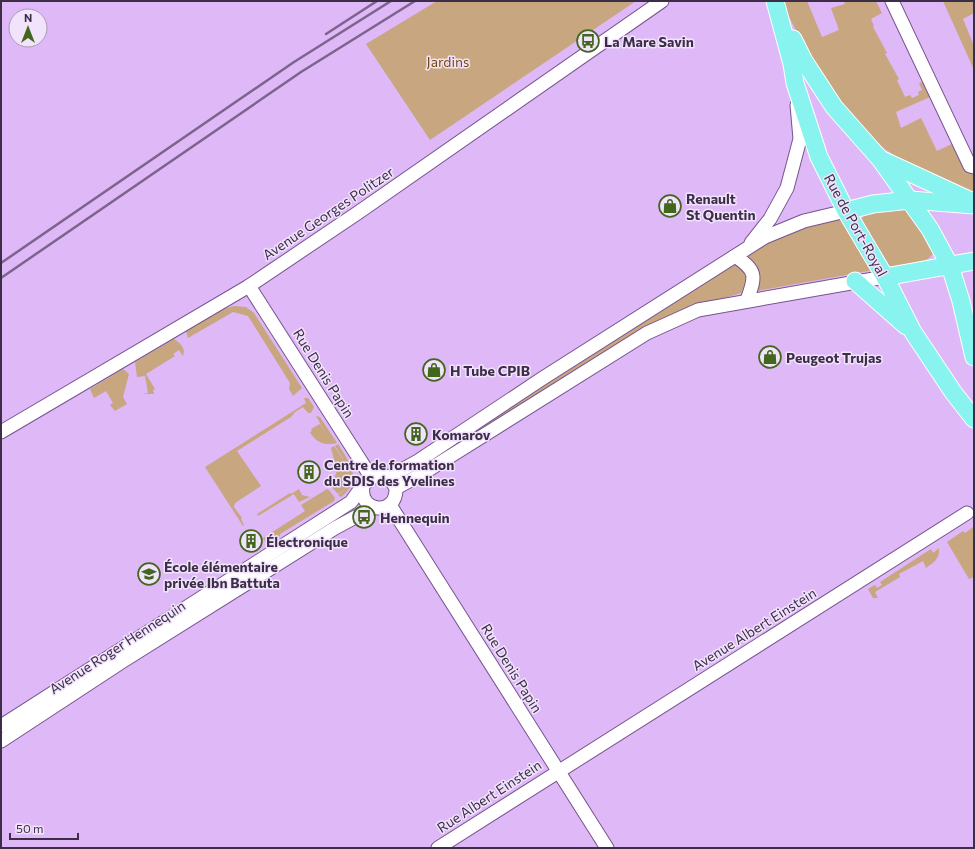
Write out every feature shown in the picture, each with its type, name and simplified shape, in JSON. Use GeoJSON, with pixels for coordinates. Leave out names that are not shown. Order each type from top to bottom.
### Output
{"type":"FeatureCollection","features":[{"type":"Feature","properties":{"kind":"main road","name":"Rue de Port-Royal"},"geometry":{"type":"LineString","coordinates":[[777,7],[792,64],[795,83],[819,156],[846,210],[885,277],[913,332],[953,392],[974,419]]}},
{"type":"Feature","properties":{"kind":"main road","name":"Rue de Port-Royal"},"geometry":{"type":"LineString","coordinates":[[777,7],[804,61],[834,107],[880,159],[930,229],[950,266],[961,301],[974,358]]}},
{"type":"Feature","properties":{"kind":"main road"},"geometry":{"type":"LineString","coordinates":[[880,159],[974,203]]}},
{"type":"Feature","properties":{"kind":"main road"},"geometry":{"type":"LineString","coordinates":[[846,210],[873,204],[910,200],[974,203]]}},
{"type":"Feature","properties":{"kind":"main road"},"geometry":{"type":"LineString","coordinates":[[885,277],[974,261]]}},
{"type":"Feature","properties":{"kind":"main road"},"geometry":{"type":"LineString","coordinates":[[855,281],[913,332]]}},
{"type":"Feature","properties":{"kind":"street","name":"Avenue Georges Politzer"},"geometry":{"type":"LineString","coordinates":[[1,432],[249,286],[359,212],[662,1]]}},
{"type":"Feature","properties":{"kind":"street"},"geometry":{"type":"LineString","coordinates":[[892,1],[970,166],[974,167]]}},
{"type":"Feature","properties":{"kind":"street"},"geometry":{"type":"LineString","coordinates":[[740,252],[770,219],[787,188],[800,139],[795,83]]}},
{"type":"Feature","properties":{"kind":"street"},"geometry":{"type":"LineString","coordinates":[[392,483],[418,461],[740,252],[765,237],[804,221],[846,210]]}},
{"type":"Feature","properties":{"kind":"street"},"geometry":{"type":"LineString","coordinates":[[740,252],[749,265],[754,280],[747,300]]}},
{"type":"Feature","properties":{"kind":"street"},"geometry":{"type":"LineString","coordinates":[[374,507],[365,500],[367,481],[377,475],[392,483],[422,474],[647,333],[698,310],[747,300],[885,277]]}},
{"type":"Feature","properties":{"kind":"street","name":"Rue Denis Papin"},"geometry":{"type":"LineString","coordinates":[[249,286],[367,481]]}},
{"type":"Feature","properties":{"kind":"street","name":"Avenue Roger Hennequin"},"geometry":{"type":"LineString","coordinates":[[1,726],[351,502],[367,481]]}},
{"type":"Feature","properties":{"kind":"street"},"geometry":{"type":"LineString","coordinates":[[390,505],[395,498],[392,483]]}},
{"type":"Feature","properties":{"kind":"street","name":"Rue Denis Papin"},"geometry":{"type":"LineString","coordinates":[[390,505],[607,848]]}},
{"type":"Feature","properties":{"kind":"street","name":"Avenue Roger Hennequin"},"geometry":{"type":"LineString","coordinates":[[1,741],[123,661],[340,524],[374,507],[381,508],[390,505]]}},
{"type":"Feature","properties":{"kind":"street","name":"Avenue Albert Einstein"},"geometry":{"type":"LineString","coordinates":[[558,771],[966,513]]}},
{"type":"Feature","properties":{"kind":"street","name":"Rue Albert Einstein"},"geometry":{"type":"LineString","coordinates":[[438,848],[558,771]]}},
{"type":"Feature","properties":{"kind":"green space","name":"Jardins"},"geometry":{"type":"Polygon","coordinates":[[[437,1],[636,1],[430,140],[366,44],[437,1]]]}},
{"type":"Feature","properties":{"kind":"green space"},"geometry":{"type":"Polygon","coordinates":[[[781,1],[807,1],[822,37],[839,30],[831,8],[845,4],[844,1],[876,1],[882,13],[871,19],[874,26],[873,27],[887,53],[885,54],[899,79],[897,80],[905,97],[910,95],[912,98],[919,95],[918,92],[922,90],[919,83],[923,82],[930,97],[896,112],[901,128],[921,118],[937,151],[952,144],[963,168],[974,175],[974,194],[928,174],[895,156],[869,136],[839,101],[813,61],[781,1]]]}},
{"type":"Feature","properties":{"kind":"green space"},"geometry":{"type":"Polygon","coordinates":[[[943,1],[974,1],[974,13],[963,19],[974,46],[974,70],[943,1]]]}},
{"type":"Feature","properties":{"kind":"green space"},"geometry":{"type":"Polygon","coordinates":[[[907,208],[933,247],[933,254],[924,261],[912,265],[888,266],[861,221],[866,211],[907,208]]]}},
{"type":"Feature","properties":{"kind":"green space"},"geometry":{"type":"Polygon","coordinates":[[[843,215],[874,270],[757,291],[743,256],[780,236],[843,215]]]}},
{"type":"Feature","properties":{"kind":"green space"},"geometry":{"type":"Polygon","coordinates":[[[730,264],[738,264],[750,276],[748,289],[741,293],[692,308],[405,481],[402,477],[730,264]]]}},
{"type":"Feature","properties":{"kind":"green space"},"geometry":{"type":"Polygon","coordinates":[[[234,306],[246,307],[254,313],[302,388],[293,396],[289,389],[290,383],[248,316],[233,312],[188,338],[186,331],[224,309],[234,306]]]}},
{"type":"Feature","properties":{"kind":"green space"},"geometry":{"type":"Polygon","coordinates":[[[174,339],[183,348],[183,356],[179,350],[173,354],[175,356],[146,374],[155,389],[153,390],[154,394],[142,394],[148,393],[145,376],[137,377],[135,362],[174,339]]]}},
{"type":"Feature","properties":{"kind":"green space"},"geometry":{"type":"Polygon","coordinates":[[[123,369],[129,374],[123,397],[127,404],[115,411],[110,405],[113,403],[106,391],[94,398],[90,389],[123,369]]]}},
{"type":"Feature","properties":{"kind":"green space"},"geometry":{"type":"Polygon","coordinates":[[[304,398],[308,398],[314,407],[311,413],[308,413],[303,407],[295,412],[291,417],[237,451],[261,486],[235,503],[234,507],[242,518],[243,526],[205,467],[306,403],[304,398]]]}},
{"type":"Feature","properties":{"kind":"green space"},"geometry":{"type":"Polygon","coordinates":[[[316,416],[320,417],[337,443],[325,444],[312,436],[310,432],[312,431],[311,429],[320,424],[326,434],[316,416]]]}},
{"type":"Feature","properties":{"kind":"green space"},"geometry":{"type":"Polygon","coordinates":[[[338,444],[350,464],[353,477],[352,484],[341,497],[338,495],[346,489],[338,494],[331,486],[337,471],[331,448],[334,446],[349,468],[335,446],[338,444]]]}},
{"type":"Feature","properties":{"kind":"green space"},"geometry":{"type":"Polygon","coordinates":[[[299,489],[302,495],[310,497],[299,502],[294,494],[258,516],[257,514],[299,489]]]}},
{"type":"Feature","properties":{"kind":"green space"},"geometry":{"type":"Polygon","coordinates":[[[327,489],[335,498],[334,501],[280,534],[280,536],[268,544],[264,541],[270,537],[264,540],[263,538],[305,511],[301,505],[327,489]]]}},
{"type":"Feature","properties":{"kind":"green space"},"geometry":{"type":"Polygon","coordinates":[[[973,527],[974,577],[969,579],[947,542],[963,531],[965,533],[973,527]]]}},
{"type":"Feature","properties":{"kind":"green space"},"geometry":{"type":"Polygon","coordinates":[[[939,548],[939,555],[932,564],[926,568],[923,561],[899,574],[900,577],[875,592],[878,598],[873,598],[868,589],[875,585],[877,588],[882,585],[880,582],[931,549],[933,553],[939,548]]]}},
{"type":"Feature","properties":{"kind":"railway"},"geometry":{"type":"LineString","coordinates":[[326,34],[377,1]]}},
{"type":"Feature","properties":{"kind":"railway"},"geometry":{"type":"LineString","coordinates":[[1,263],[294,62],[391,1]]}},
{"type":"Feature","properties":{"kind":"railway"},"geometry":{"type":"LineString","coordinates":[[1,278],[301,72],[415,1]]}},
{"type":"Feature","properties":{"kind":"place","name":"La Mare Savin"},"geometry":{"type":"Point","coordinates":[588,41]}},
{"type":"Feature","properties":{"kind":"place","name":"Renault St Quentin"},"geometry":{"type":"Point","coordinates":[670,206]}},
{"type":"Feature","properties":{"kind":"place","name":"Peugeot Trujas"},"geometry":{"type":"Point","coordinates":[770,357]}},
{"type":"Feature","properties":{"kind":"place","name":"H Tube CPIB"},"geometry":{"type":"Point","coordinates":[434,370]}},
{"type":"Feature","properties":{"kind":"place","name":"Komarov"},"geometry":{"type":"Point","coordinates":[416,434]}},
{"type":"Feature","properties":{"kind":"place","name":"Centre de formation du SDIS des Yvelines"},"geometry":{"type":"Point","coordinates":[309,472]}},
{"type":"Feature","properties":{"kind":"place","name":"Hennequin"},"geometry":{"type":"Point","coordinates":[364,517]}},
{"type":"Feature","properties":{"kind":"place","name":"Électronique"},"geometry":{"type":"Point","coordinates":[251,541]}},
{"type":"Feature","properties":{"kind":"place","name":"École élémentaire privée Ibn Battuta"},"geometry":{"type":"Point","coordinates":[149,574]}}]}
